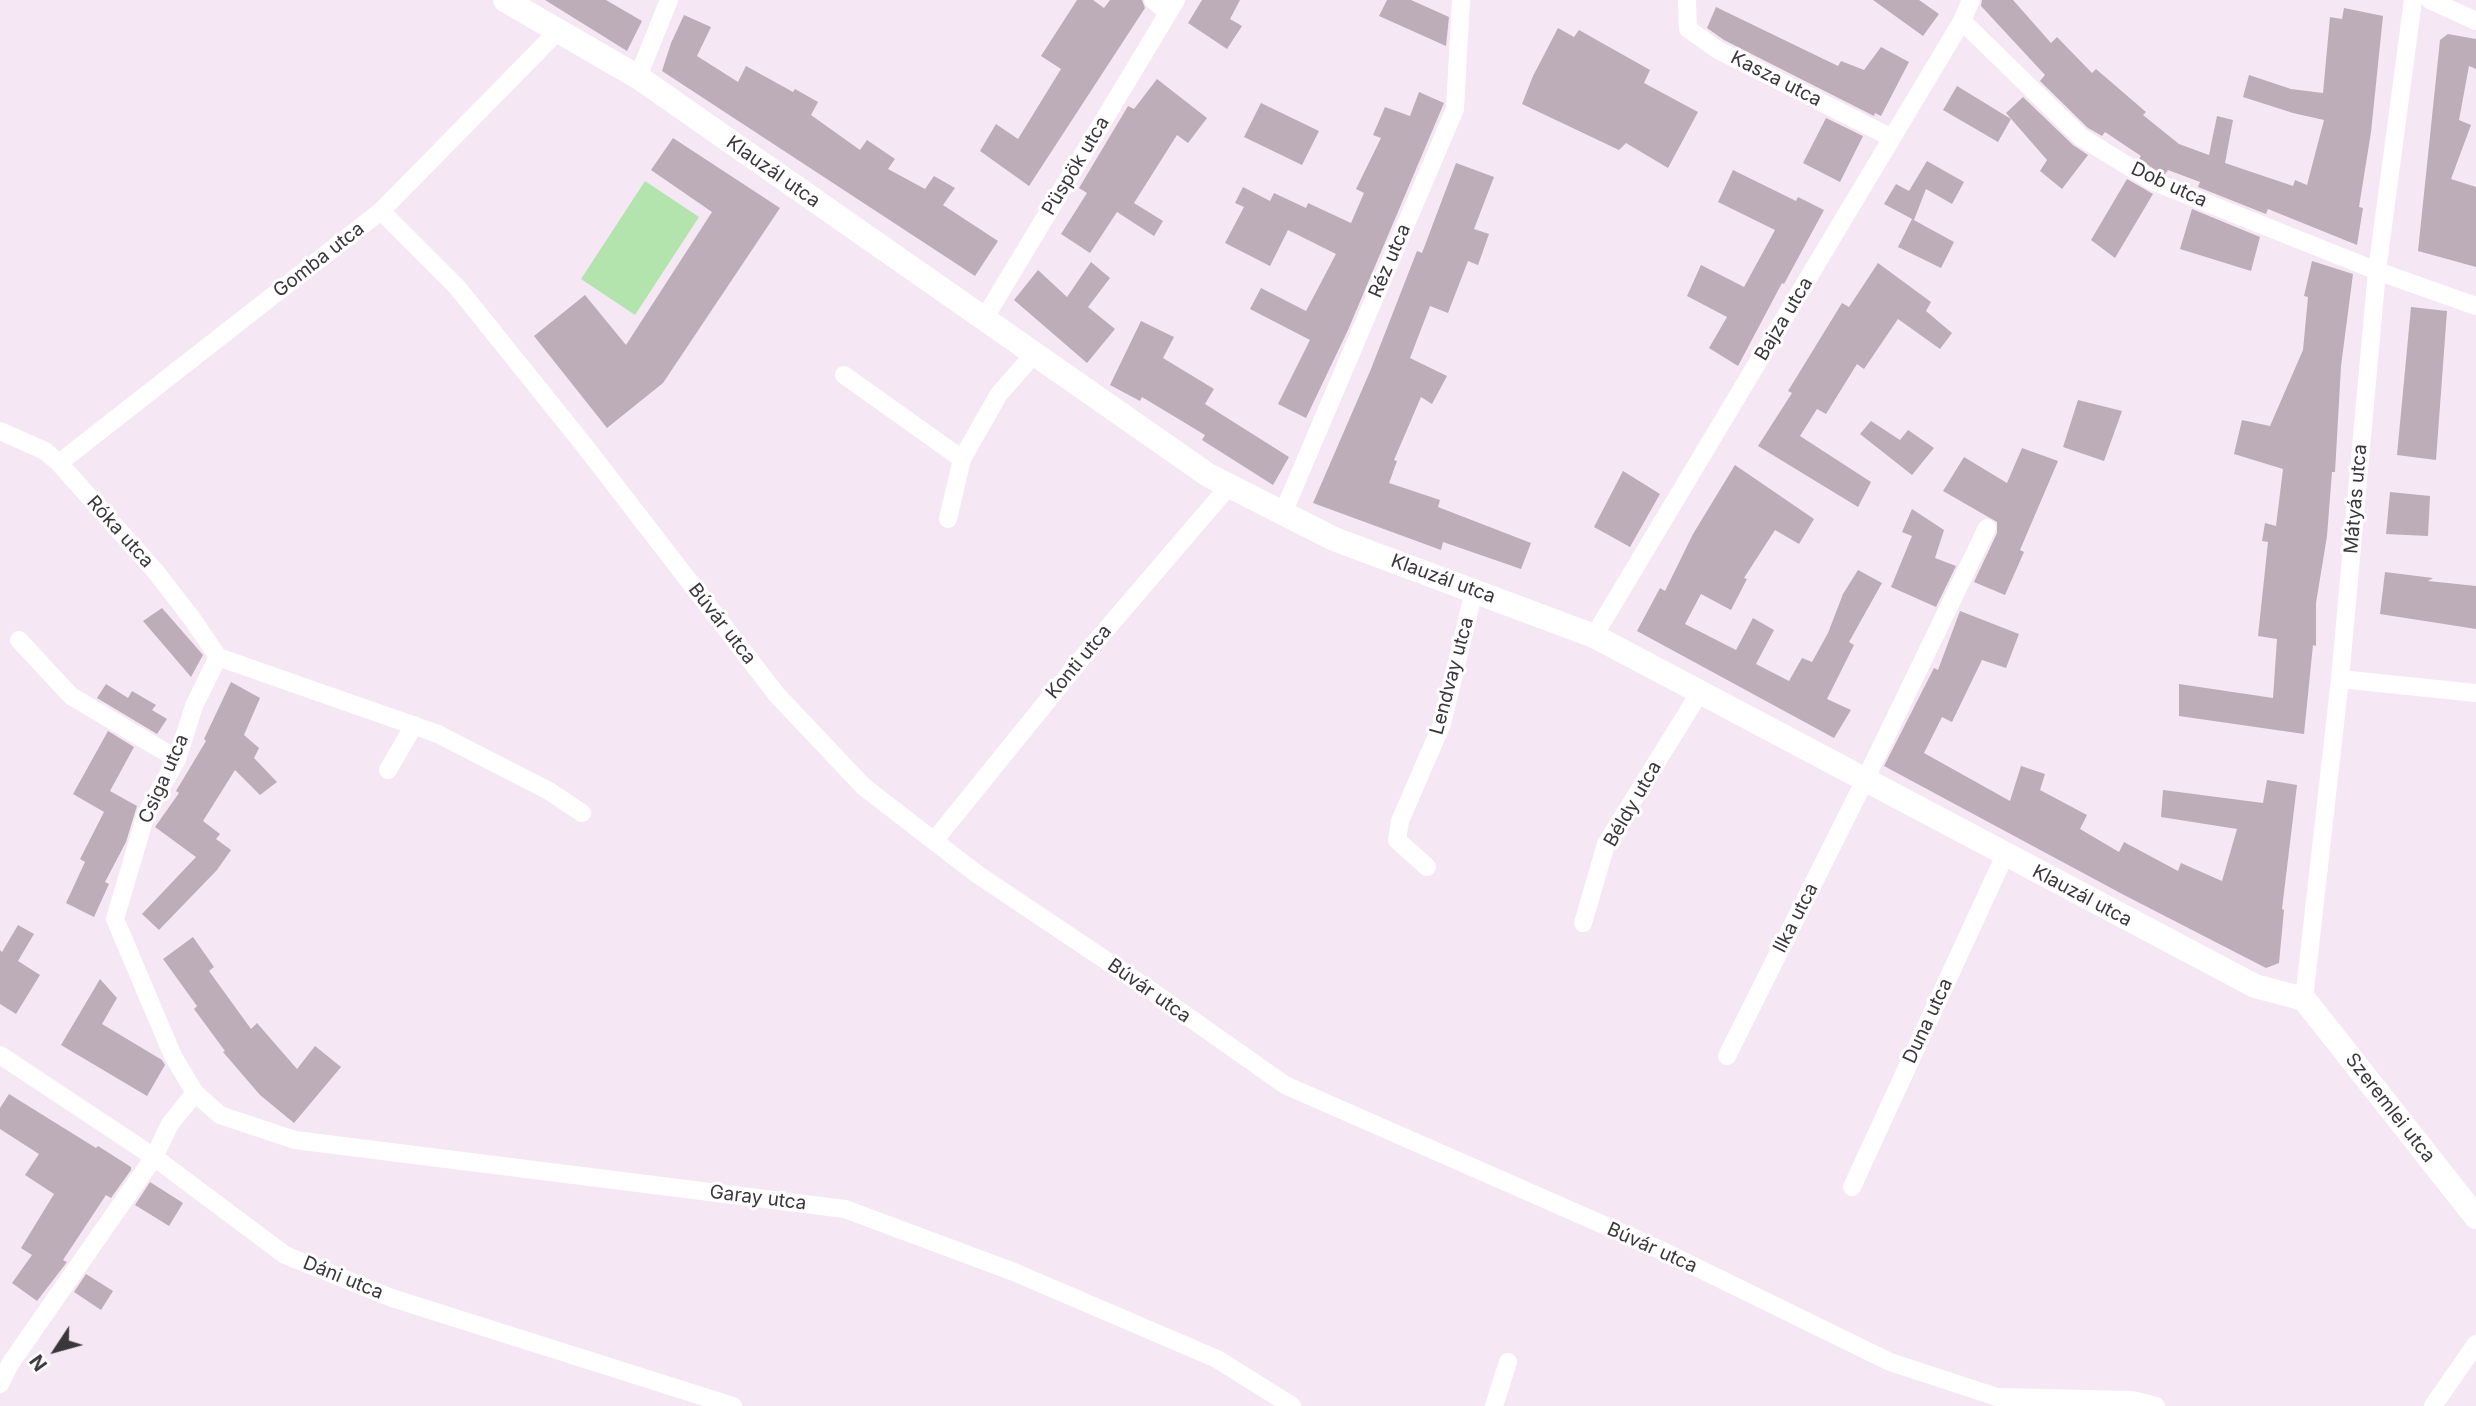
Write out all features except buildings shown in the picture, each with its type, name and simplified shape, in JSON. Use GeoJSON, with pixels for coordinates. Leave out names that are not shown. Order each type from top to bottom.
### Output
{"type":"FeatureCollection","features":[{"type":"Feature","properties":{"kind":"street","name":"Klauzál utca"},"geometry":{"type":"LineString","coordinates":[[505,0],[638,78],[1208,475],[1334,539],[1594,636],[2255,986],[2304,999]]}},
{"type":"Feature","properties":{"kind":"street"},"geometry":{"type":"LineString","coordinates":[[638,78],[669,0]]}},
{"type":"Feature","properties":{"kind":"street","name":"Püspök utca"},"geometry":{"type":"LineString","coordinates":[[984,319],[1172,6],[1153,0]]}},
{"type":"Feature","properties":{"kind":"street","name":"Réz utca"},"geometry":{"type":"LineString","coordinates":[[1283,513],[1455,110],[1461,0]]}},
{"type":"Feature","properties":{"kind":"street","name":"Kasza utca"},"geometry":{"type":"LineString","coordinates":[[1687,0],[1688,29],[1718,51],[1892,138]]}},
{"type":"Feature","properties":{"kind":"street","name":"Bajza utca"},"geometry":{"type":"LineString","coordinates":[[1594,636],[1962,21],[1971,0]]}},
{"type":"Feature","properties":{"kind":"street","name":"Mátyás utca"},"geometry":{"type":"LineString","coordinates":[[2304,999],[2340,679],[2377,271],[2413,0]]}},
{"type":"Feature","properties":{"kind":"street"},"geometry":{"type":"LineString","coordinates":[[2430,0],[2476,22]]}},
{"type":"Feature","properties":{"kind":"street","name":"Dob utca"},"geometry":{"type":"LineString","coordinates":[[1962,21],[2081,137],[2152,181],[2377,271],[2476,306]]}},
{"type":"Feature","properties":{"kind":"street","name":"Gomba utca"},"geometry":{"type":"LineString","coordinates":[[59,463],[381,211],[558,33]]}},
{"type":"Feature","properties":{"kind":"street","name":"Búvár utca"},"geometry":{"type":"LineString","coordinates":[[381,211],[457,287],[777,695],[864,787],[978,874],[1153,992],[1284,1086],[1663,1251],[1890,1362],[1997,1396],[2132,1399],[2156,1406]]}},
{"type":"Feature","properties":{"kind":"street"},"geometry":{"type":"LineString","coordinates":[[948,519],[962,459],[999,394],[1034,354]]}},
{"type":"Feature","properties":{"kind":"street"},"geometry":{"type":"LineString","coordinates":[[844,375],[962,459]]}},
{"type":"Feature","properties":{"kind":"street","name":"Róka utca"},"geometry":{"type":"LineString","coordinates":[[0,431],[45,451],[59,463],[156,572],[218,657]]}},
{"type":"Feature","properties":{"kind":"street","name":"Konti utca"},"geometry":{"type":"LineString","coordinates":[[934,841],[1086,653],[1229,486]]}},
{"type":"Feature","properties":{"kind":"street"},"geometry":{"type":"LineString","coordinates":[[1865,780],[1987,528]]}},
{"type":"Feature","properties":{"kind":"street","name":"Lendvay utca"},"geometry":{"type":"LineString","coordinates":[[1427,867],[1397,840],[1400,821],[1443,723],[1474,591]]}},
{"type":"Feature","properties":{"kind":"street"},"geometry":{"type":"LineString","coordinates":[[19,640],[71,696],[177,759]]}},
{"type":"Feature","properties":{"kind":"street"},"geometry":{"type":"LineString","coordinates":[[218,657],[438,734],[549,791],[582,813]]}},
{"type":"Feature","properties":{"kind":"street","name":"Csiga utca"},"geometry":{"type":"LineString","coordinates":[[195,1093],[173,1056],[115,919],[146,814],[177,759],[194,706],[218,657]]}},
{"type":"Feature","properties":{"kind":"street"},"geometry":{"type":"LineString","coordinates":[[2340,679],[2476,693]]}},
{"type":"Feature","properties":{"kind":"street","name":"Béldy utca"},"geometry":{"type":"LineString","coordinates":[[1583,923],[1606,844],[1700,692]]}},
{"type":"Feature","properties":{"kind":"street"},"geometry":{"type":"LineString","coordinates":[[388,771],[414,725]]}},
{"type":"Feature","properties":{"kind":"street","name":"Ilka utca"},"geometry":{"type":"LineString","coordinates":[[1727,1056],[1865,780]]}},
{"type":"Feature","properties":{"kind":"street","name":"Duna utca"},"geometry":{"type":"LineString","coordinates":[[1852,1187],[2004,855]]}},
{"type":"Feature","properties":{"kind":"street","name":"Szeremlei utca"},"geometry":{"type":"LineString","coordinates":[[2304,999],[2476,1217]]}},
{"type":"Feature","properties":{"kind":"street","name":"Dáni utca"},"geometry":{"type":"LineString","coordinates":[[0,1055],[154,1157],[285,1255],[392,1298],[733,1406]]}},
{"type":"Feature","properties":{"kind":"street"},"geometry":{"type":"LineString","coordinates":[[0,1384],[10,1364],[154,1157],[170,1124],[195,1093]]}},
{"type":"Feature","properties":{"kind":"street","name":"Garay utca"},"geometry":{"type":"LineString","coordinates":[[195,1093],[220,1115],[295,1140],[845,1209],[1014,1272],[1217,1359],[1292,1406]]}},
{"type":"Feature","properties":{"kind":"street"},"geometry":{"type":"LineString","coordinates":[[2433,1406],[2476,1344]]}},
{"type":"Feature","properties":{"kind":"street"},"geometry":{"type":"LineString","coordinates":[[1494,1406],[1508,1362]]}},
{"type":"Feature","properties":{"kind":"green space"},"geometry":{"type":"Polygon","coordinates":[[[645,181],[699,217],[635,315],[581,279],[645,181]]]}}]}
